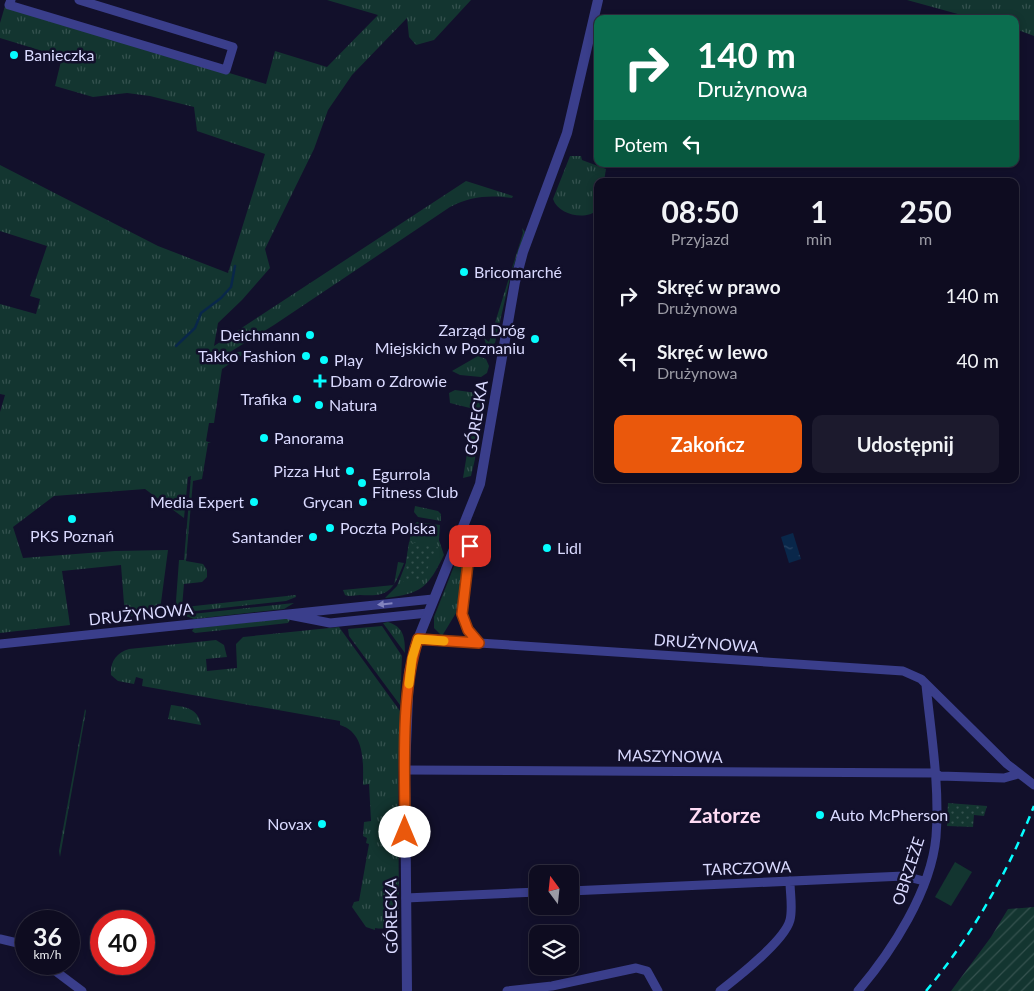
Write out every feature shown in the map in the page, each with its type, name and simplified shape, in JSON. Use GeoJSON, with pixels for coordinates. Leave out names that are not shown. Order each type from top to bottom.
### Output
{"type":"FeatureCollection","features":[{"type":"Feature","properties":{"kind":"street"},"geometry":{"type":"LineString","coordinates":[[11,0],[9,5],[226,70],[233,47],[79,0]]}},
{"type":"Feature","properties":{"kind":"street","name":"GÓRECKA"},"geometry":{"type":"LineString","coordinates":[[595,15],[598,0]]}},
{"type":"Feature","properties":{"kind":"street","name":"GÓRECKA"},"geometry":{"type":"LineString","coordinates":[[407,991],[405,770],[410,672],[418,639],[480,484],[515,282],[523,252],[567,133],[594,17]]}},
{"type":"Feature","properties":{"kind":"street"},"geometry":{"type":"LineString","coordinates":[[470,546],[462,614],[468,630],[479,643]]}},
{"type":"Feature","properties":{"kind":"street","name":"DRUŻYNOWA"},"geometry":{"type":"LineString","coordinates":[[0,644],[433,599]]}},
{"type":"Feature","properties":{"kind":"street","name":"DRUŻYNOWA"},"geometry":{"type":"LineString","coordinates":[[284,614],[330,623],[428,613]]}},
{"type":"Feature","properties":{"kind":"street","name":"DRUŻYNOWA"},"geometry":{"type":"LineString","coordinates":[[418,639],[903,671],[916,675],[1018,774],[1034,786]]}},
{"type":"Feature","properties":{"kind":"street","name":"OBRZEŻE"},"geometry":{"type":"LineString","coordinates":[[858,991],[878,967],[908,918],[924,881],[936,838],[935,773],[926,685]]}},
{"type":"Feature","properties":{"kind":"street","name":"MASZYNOWA"},"geometry":{"type":"LineString","coordinates":[[405,770],[935,773],[940,776],[1004,778],[1018,774]]}},
{"type":"Feature","properties":{"kind":"street","name":"TARCZOWA"},"geometry":{"type":"LineString","coordinates":[[579,891],[904,876],[924,881]]}},
{"type":"Feature","properties":{"kind":"street"},"geometry":{"type":"LineString","coordinates":[[720,991],[760,958],[788,927],[790,918],[790,882]]}},
{"type":"Feature","properties":{"kind":"street"},"geometry":{"type":"LineString","coordinates":[[406,898],[529,892]]}},
{"type":"Feature","properties":{"kind":"street"},"geometry":{"type":"LineString","coordinates":[[0,939],[15,942]]}},
{"type":"Feature","properties":{"kind":"street"},"geometry":{"type":"LineString","coordinates":[[507,991],[552,986],[636,968],[645,970],[658,991]]}},
{"type":"Feature","properties":{"kind":"street"},"geometry":{"type":"LineString","coordinates":[[61,975],[82,991]]}},
{"type":"Feature","properties":{"kind":"green space"},"geometry":{"type":"Polygon","coordinates":[[[327,0],[471,0],[434,40],[416,45],[409,37],[407,18],[352,75],[328,110],[314,149],[265,249],[270,268],[242,300],[218,323],[214,346],[466,181],[513,196],[512,198],[481,197],[450,207],[274,325],[217,360],[220,364],[237,352],[248,351],[222,369],[214,423],[209,423],[206,441],[211,443],[208,443],[202,479],[193,481],[186,561],[203,564],[207,570],[207,577],[202,582],[184,584],[182,607],[177,608],[176,601],[179,560],[184,560],[191,476],[188,477],[184,518],[145,489],[54,496],[13,527],[23,558],[115,551],[168,550],[160,610],[125,617],[121,565],[62,571],[70,625],[0,633],[0,412],[5,395],[0,394],[0,304],[36,314],[40,299],[30,296],[47,246],[0,231],[0,165],[158,246],[228,273],[265,154],[197,131],[194,107],[150,96],[127,93],[93,97],[55,86],[62,57],[0,38],[0,23],[5,6],[266,84],[275,51],[327,67],[378,15],[327,0]]]}},
{"type":"Feature","properties":{"kind":"green space"},"geometry":{"type":"Polygon","coordinates":[[[907,0],[1034,0],[1034,36],[1019,30],[1019,15],[961,15],[907,0]]]}},
{"type":"Feature","properties":{"kind":"green space"},"geometry":{"type":"Polygon","coordinates":[[[570,156],[581,156],[582,160],[594,164],[594,167],[606,169],[604,178],[594,178],[594,212],[592,213],[580,216],[573,215],[560,209],[553,199],[570,156]]]}},
{"type":"Feature","properties":{"kind":"green space"},"geometry":{"type":"Polygon","coordinates":[[[522,228],[525,232],[511,274],[495,343],[487,347],[484,338],[489,342],[523,233],[522,228]]]}},
{"type":"Feature","properties":{"kind":"green space"},"geometry":{"type":"Polygon","coordinates":[[[478,356],[486,359],[489,366],[487,373],[481,377],[460,375],[452,371],[478,356]]]}},
{"type":"Feature","properties":{"kind":"green space"},"geometry":{"type":"Polygon","coordinates":[[[455,390],[477,393],[483,397],[480,418],[473,417],[474,409],[450,403],[449,393],[455,390]]]}},
{"type":"Feature","properties":{"kind":"green space"},"geometry":{"type":"Polygon","coordinates":[[[471,429],[478,430],[475,459],[471,476],[463,478],[471,429]]]}},
{"type":"Feature","properties":{"kind":"green space"},"geometry":{"type":"Polygon","coordinates":[[[415,506],[438,511],[441,514],[441,521],[418,517],[414,512],[415,506]]]}},
{"type":"Feature","properties":{"kind":"green space"},"geometry":{"type":"Polygon","coordinates":[[[417,522],[440,525],[439,540],[444,555],[433,575],[422,587],[408,594],[385,598],[397,586],[406,563],[412,526],[417,522]]]}},
{"type":"Feature","properties":{"kind":"green space"},"geometry":{"type":"Polygon","coordinates":[[[409,542],[438,547],[422,580],[403,582],[409,542]]]}},
{"type":"Feature","properties":{"kind":"green space"},"geometry":{"type":"Polygon","coordinates":[[[460,551],[464,551],[465,555],[456,613],[442,636],[434,628],[434,617],[460,551]]]}},
{"type":"Feature","properties":{"kind":"green space"},"geometry":{"type":"Polygon","coordinates":[[[398,562],[404,563],[397,580],[394,584],[398,562]]]}},
{"type":"Feature","properties":{"kind":"green space"},"geometry":{"type":"Polygon","coordinates":[[[393,585],[389,590],[378,595],[349,596],[345,595],[343,590],[393,585]]]}},
{"type":"Feature","properties":{"kind":"green space"},"geometry":{"type":"Polygon","coordinates":[[[296,595],[296,597],[286,601],[186,612],[185,607],[296,595]]]}},
{"type":"Feature","properties":{"kind":"green space"},"geometry":{"type":"Polygon","coordinates":[[[294,603],[284,609],[194,619],[183,615],[294,603]]]}},
{"type":"Feature","properties":{"kind":"green space"},"geometry":{"type":"Polygon","coordinates":[[[288,618],[290,620],[288,623],[195,633],[192,631],[194,628],[288,618]]]}},
{"type":"Feature","properties":{"kind":"green space"},"geometry":{"type":"Polygon","coordinates":[[[388,622],[400,630],[405,643],[405,653],[383,623],[388,622]]]}},
{"type":"Feature","properties":{"kind":"green space"},"geometry":{"type":"Polygon","coordinates":[[[382,626],[402,656],[400,705],[349,636],[348,629],[382,626]]]}},
{"type":"Feature","properties":{"kind":"green space"},"geometry":{"type":"Polygon","coordinates":[[[339,627],[400,711],[398,775],[399,915],[396,922],[390,927],[375,928],[375,930],[366,927],[352,907],[354,902],[359,901],[369,844],[366,843],[367,838],[363,836],[364,822],[371,821],[369,784],[363,785],[363,759],[359,742],[355,735],[340,725],[340,721],[142,686],[143,679],[136,677],[134,684],[118,681],[111,675],[113,662],[117,656],[129,649],[216,640],[224,645],[227,657],[206,659],[207,671],[237,668],[236,644],[243,637],[339,627]]]}},
{"type":"Feature","properties":{"kind":"green space"},"geometry":{"type":"Polygon","coordinates":[[[171,705],[190,709],[197,715],[201,725],[168,719],[171,705]]]}},
{"type":"Feature","properties":{"kind":"green space"},"geometry":{"type":"Polygon","coordinates":[[[85,709],[86,711],[60,857],[59,851],[85,709]]]}},
{"type":"Feature","properties":{"kind":"green space"},"geometry":{"type":"Polygon","coordinates":[[[948,803],[987,806],[984,816],[974,815],[973,827],[947,826],[948,803]]]}},
{"type":"Feature","properties":{"kind":"green space"},"geometry":{"type":"Polygon","coordinates":[[[955,862],[972,872],[951,906],[935,897],[955,862]]]}},
{"type":"Feature","properties":{"kind":"green space"},"geometry":{"type":"Polygon","coordinates":[[[1034,907],[1034,991],[951,991],[991,937],[1008,909],[1034,907]]]}},
{"type":"Feature","properties":{"kind":"water"},"geometry":{"type":"Polygon","coordinates":[[[793,533],[801,559],[789,563],[781,537],[793,533]]]}},
{"type":"Feature","properties":{"kind":"waterway"},"geometry":{"type":"LineString","coordinates":[[176,346],[195,328],[201,313],[221,298],[231,287],[235,266]]}},
{"type":"Feature","properties":{"kind":"railway"},"geometry":{"type":"LineString","coordinates":[[926,991],[959,948],[988,903],[1013,855],[1034,806]]}},
{"type":"Feature","properties":{"kind":"slow traffic"},"geometry":{"type":"LineString","coordinates":[[409,684],[412,658],[418,639],[444,641]]}},
{"type":"Feature","properties":{"kind":"place","name":"Banieczka"},"geometry":{"type":"Point","coordinates":[14,55]}},
{"type":"Feature","properties":{"kind":"place","name":"Bricomarché"},"geometry":{"type":"Point","coordinates":[464,272]}},
{"type":"Feature","properties":{"kind":"place","name":"Deichmann"},"geometry":{"type":"Point","coordinates":[310,335]}},
{"type":"Feature","properties":{"kind":"place","name":"Zarząd Dróg Miejskich w Poznaniu"},"geometry":{"type":"Point","coordinates":[535,339]}},
{"type":"Feature","properties":{"kind":"place","name":"Takko Fashion"},"geometry":{"type":"Point","coordinates":[306,356]}},
{"type":"Feature","properties":{"kind":"place","name":"Play"},"geometry":{"type":"Point","coordinates":[324,360]}},
{"type":"Feature","properties":{"kind":"place","name":"Dbam o Zdrowie"},"geometry":{"type":"Point","coordinates":[320,381]}},
{"type":"Feature","properties":{"kind":"place","name":"Trafika"},"geometry":{"type":"Point","coordinates":[297,399]}},
{"type":"Feature","properties":{"kind":"place","name":"Natura"},"geometry":{"type":"Point","coordinates":[319,405]}},
{"type":"Feature","properties":{"kind":"place","name":"Panorama"},"geometry":{"type":"Point","coordinates":[264,438]}},
{"type":"Feature","properties":{"kind":"place","name":"Pizza Hut"},"geometry":{"type":"Point","coordinates":[350,471]}},
{"type":"Feature","properties":{"kind":"place","name":"Egurrola Fitness Club"},"geometry":{"type":"Point","coordinates":[362,483]}},
{"type":"Feature","properties":{"kind":"place","name":"Media Expert"},"geometry":{"type":"Point","coordinates":[254,502]}},
{"type":"Feature","properties":{"kind":"place","name":"Grycan"},"geometry":{"type":"Point","coordinates":[363,502]}},
{"type":"Feature","properties":{"kind":"place","name":"PKS Poznań"},"geometry":{"type":"Point","coordinates":[72,519]}},
{"type":"Feature","properties":{"kind":"place","name":"Poczta Polska"},"geometry":{"type":"Point","coordinates":[330,528]}},
{"type":"Feature","properties":{"kind":"place","name":"Santander"},"geometry":{"type":"Point","coordinates":[313,537]}},
{"type":"Feature","properties":{"kind":"place","name":"Lidl"},"geometry":{"type":"Point","coordinates":[547,548]}},
{"type":"Feature","properties":{"kind":"place","name":"Auto McPherson"},"geometry":{"type":"Point","coordinates":[820,815]}},
{"type":"Feature","properties":{"kind":"place","name":"Novax"},"geometry":{"type":"Point","coordinates":[322,824]}},
{"type":"Feature","properties":{"kind":"district","name":"Zatorze"},"geometry":{"type":"Point","coordinates":[725,816]}},
{"type":"Feature","properties":{"kind":"route"},"geometry":{"type":"LineString","coordinates":[[405,832],[406,728],[412,658],[418,639],[479,643],[468,630],[463,621],[462,614],[470,546]]}}]}
